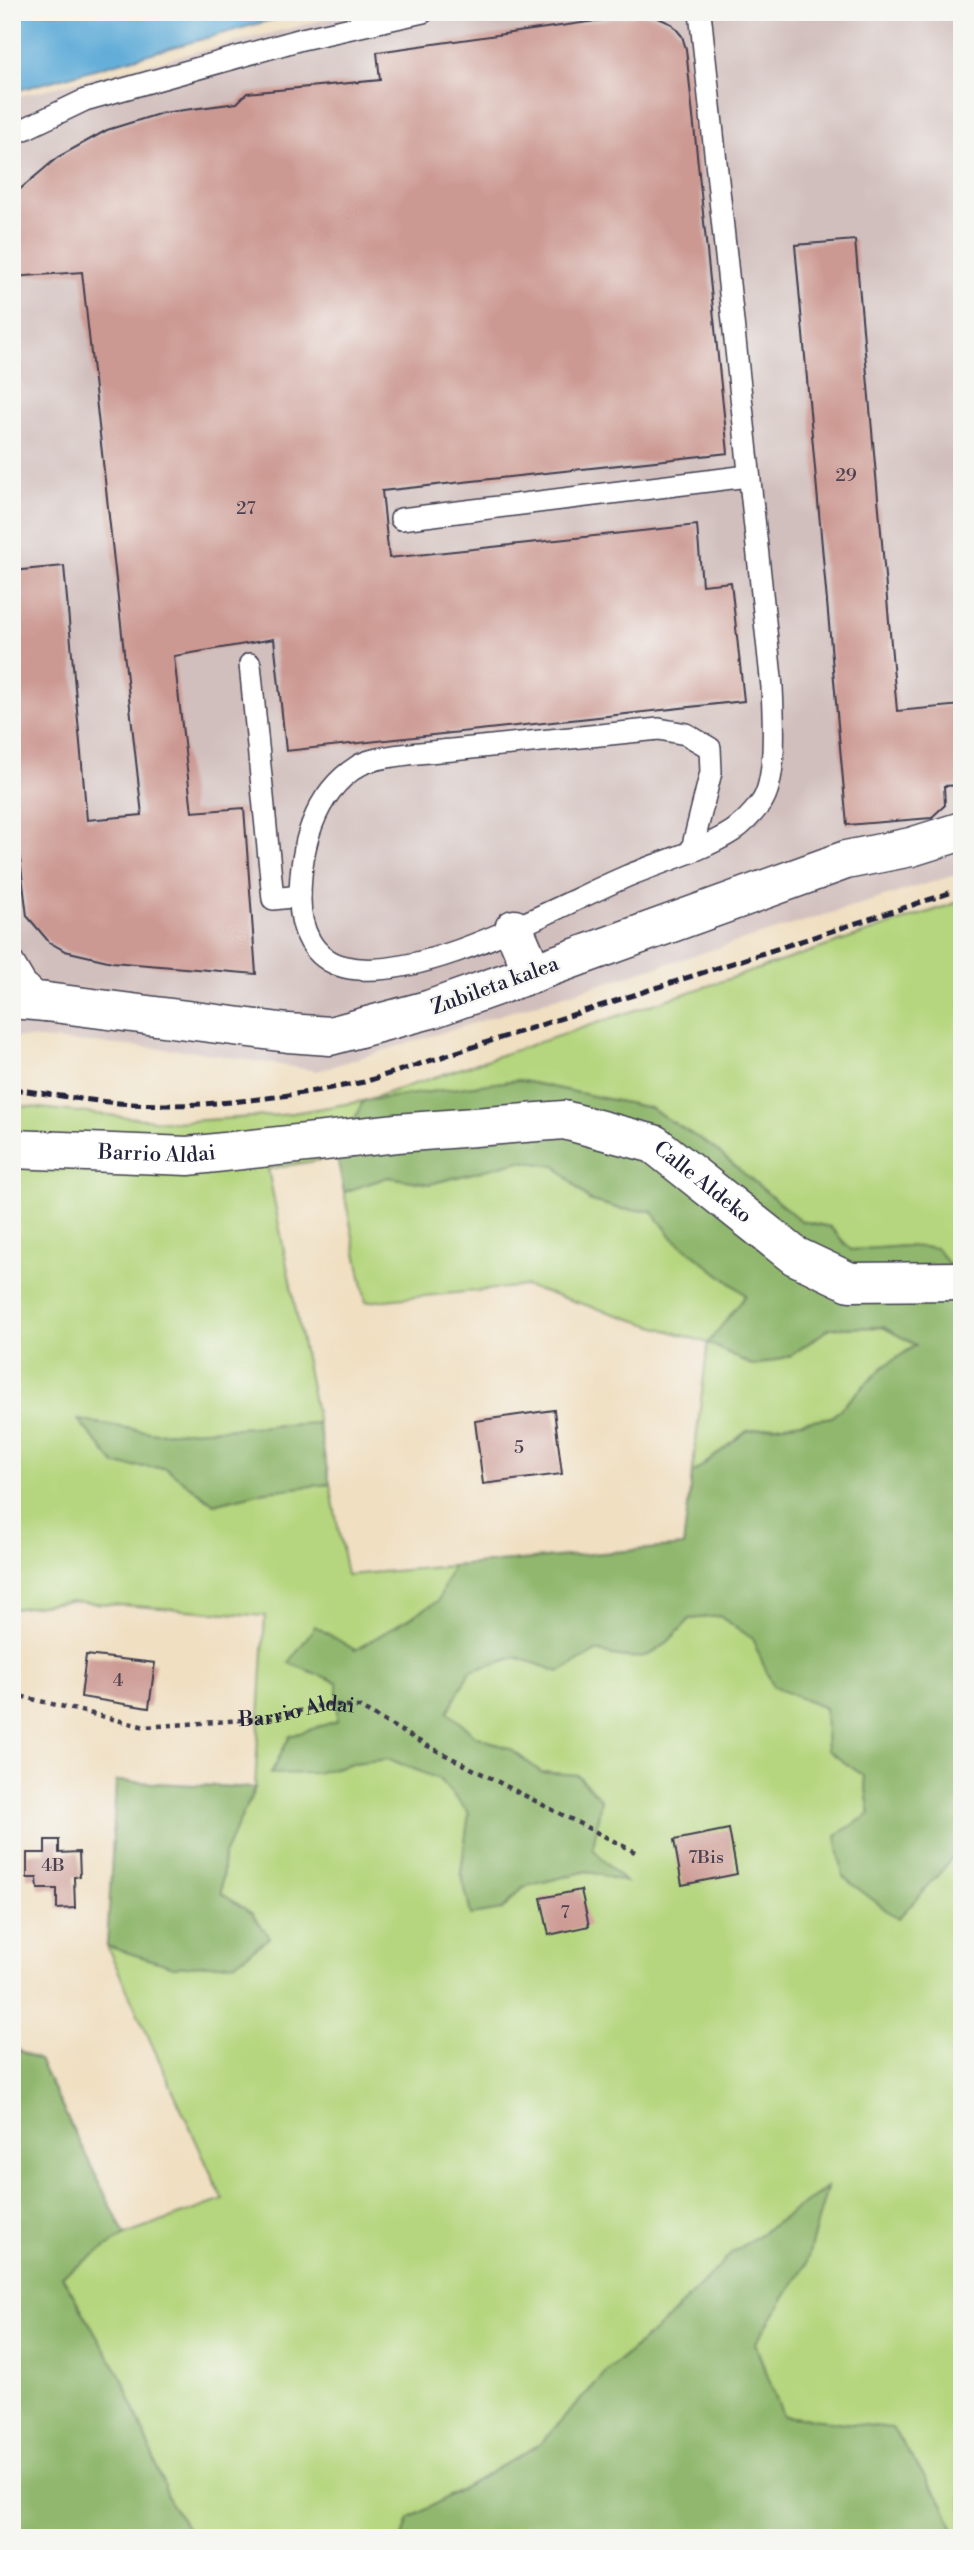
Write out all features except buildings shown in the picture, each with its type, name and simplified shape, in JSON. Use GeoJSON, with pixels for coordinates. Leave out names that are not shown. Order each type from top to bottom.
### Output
{"type":"FeatureCollection","features":[{"type":"Feature","properties":{"kind":"street","name":"Zubileta kalea"},"geometry":{"type":"LineString","coordinates":[[29,1001],[330,1036],[431,1009],[846,860],[911,847],[962,831]]}},
{"type":"Feature","properties":{"kind":"street"},"geometry":{"type":"LineString","coordinates":[[514,929],[533,973]]}},
{"type":"Feature","properties":{"kind":"street","name":"Calle Aldeko"},"geometry":{"type":"LineString","coordinates":[[303,1143],[564,1120],[654,1144],[795,1256],[850,1282],[962,1281]]}},
{"type":"Feature","properties":{"kind":"street","name":"Barrio Aldai"},"geometry":{"type":"LineString","coordinates":[[12,1149],[188,1156],[303,1143]]}},
{"type":"Feature","properties":{"kind":"lane"},"geometry":{"type":"LineString","coordinates":[[12,135],[85,100],[302,39],[423,12]]}},
{"type":"Feature","properties":{"kind":"lane"},"geometry":{"type":"LineString","coordinates":[[692,849],[710,772],[710,748],[686,734],[659,729],[412,754],[360,765],[328,791],[306,835],[300,896],[302,928],[316,951],[344,967],[386,969],[431,958],[514,929],[692,849],[734,830],[763,801],[774,754],[772,687],[701,12]]}},
{"type":"Feature","properties":{"kind":"lane"},"geometry":{"type":"LineString","coordinates":[[401,519],[748,476]]}},
{"type":"Feature","properties":{"kind":"lane"},"geometry":{"type":"LineString","coordinates":[[250,664],[273,900],[300,896]]}},
{"type":"Feature","properties":{"kind":"lane"},"geometry":{"type":"LineString","coordinates":[[12,960],[25,982],[29,1001]]}},
{"type":"Feature","properties":{"kind":"path","name":"Barrio Aldai"},"geometry":{"type":"LineString","coordinates":[[12,1695],[145,1727],[271,1718],[327,1704],[359,1707],[426,1745],[635,1852]]}},
{"type":"Feature","properties":{"kind":"shaded area"},"geometry":{"type":"Polygon","coordinates":[[[355,12],[962,12],[962,873],[317,1071],[193,1051],[12,1037],[12,98],[355,12]]]}},
{"type":"Feature","properties":{"kind":"green space"},"geometry":{"type":"Polygon","coordinates":[[[962,901],[962,1281],[906,1246],[851,1250],[830,1227],[801,1221],[650,1108],[518,1080],[364,1101],[337,1157],[268,1169],[318,1423],[156,1433],[79,1420],[116,1465],[166,1468],[214,1504],[266,1491],[330,1484],[347,1575],[452,1566],[439,1601],[355,1650],[316,1627],[337,1682],[337,1721],[290,1736],[271,1773],[316,1773],[353,1763],[389,1759],[439,1779],[469,1813],[461,1872],[502,1910],[523,1887],[587,1871],[624,1881],[593,1849],[601,1799],[578,1775],[541,1772],[510,1749],[475,1736],[447,1712],[470,1671],[516,1657],[560,1672],[596,1651],[640,1657],[658,1650],[690,1619],[719,1616],[752,1638],[774,1687],[825,1708],[827,1750],[864,1776],[870,1814],[946,1866],[962,1839],[962,2538],[957,2538],[945,2507],[892,2429],[783,2416],[755,2343],[806,2264],[663,2324],[608,2370],[540,2444],[409,2519],[403,2538],[194,2538],[171,2504],[124,2382],[62,2276],[125,2235],[223,2200],[107,1946],[174,1967],[251,1913],[221,1894],[224,1854],[255,1788],[265,1616],[69,1601],[12,1609],[12,1105],[173,1122],[281,1115],[363,1101],[962,901]]]}},
{"type":"Feature","properties":{"kind":"green space"},"geometry":{"type":"Polygon","coordinates":[[[518,1080],[650,1108],[711,1146],[801,1221],[830,1227],[851,1250],[906,1246],[936,1248],[962,1281],[962,1839],[946,1866],[898,1919],[843,1877],[836,1835],[870,1814],[864,1776],[827,1750],[825,1708],[773,1687],[752,1638],[719,1616],[690,1619],[659,1649],[640,1657],[596,1651],[560,1672],[516,1657],[470,1671],[448,1712],[475,1736],[510,1749],[541,1772],[577,1775],[601,1799],[593,1849],[625,1882],[587,1871],[523,1887],[502,1910],[471,1915],[461,1872],[469,1813],[439,1779],[389,1759],[353,1763],[316,1773],[271,1774],[290,1736],[337,1721],[337,1682],[289,1663],[315,1626],[355,1650],[438,1601],[452,1566],[683,1546],[692,1474],[747,1431],[832,1417],[882,1368],[916,1345],[883,1327],[830,1328],[790,1356],[754,1366],[708,1343],[746,1295],[673,1238],[652,1211],[620,1209],[589,1200],[556,1166],[520,1161],[430,1184],[388,1177],[344,1192],[337,1157],[363,1101],[518,1080]]]}},
{"type":"Feature","properties":{"kind":"green space"},"geometry":{"type":"Polygon","coordinates":[[[520,1161],[556,1166],[589,1200],[620,1209],[652,1211],[673,1238],[746,1295],[709,1343],[753,1366],[790,1356],[830,1328],[883,1327],[916,1345],[882,1368],[832,1417],[747,1431],[692,1474],[708,1343],[525,1286],[366,1302],[344,1192],[388,1177],[430,1184],[520,1161]]]}},
{"type":"Feature","properties":{"kind":"green space"},"geometry":{"type":"Polygon","coordinates":[[[78,1420],[156,1433],[318,1423],[330,1484],[266,1491],[214,1504],[166,1468],[116,1465],[78,1420]]]}},
{"type":"Feature","properties":{"kind":"green space"},"geometry":{"type":"Polygon","coordinates":[[[116,1781],[255,1788],[224,1854],[221,1893],[251,1913],[270,1937],[235,1963],[174,1967],[107,1946],[116,1781]]]}},
{"type":"Feature","properties":{"kind":"green space"},"geometry":{"type":"Polygon","coordinates":[[[12,2047],[39,2060],[125,2235],[62,2276],[124,2382],[171,2504],[194,2538],[12,2538],[12,2047]]]}},
{"type":"Feature","properties":{"kind":"green space"},"geometry":{"type":"Polygon","coordinates":[[[827,2188],[806,2264],[755,2344],[783,2416],[892,2428],[945,2507],[957,2538],[403,2538],[409,2519],[540,2444],[608,2370],[663,2324],[731,2254],[827,2188]]]}},
{"type":"Feature","properties":{"kind":"water"},"geometry":{"type":"Polygon","coordinates":[[[12,12],[300,12],[12,92],[12,12]]]}},
{"type":"Feature","properties":{"kind":"railway"},"geometry":{"type":"LineString","coordinates":[[12,1089],[108,1102],[172,1105],[269,1098],[364,1082],[962,889]]}}]}
